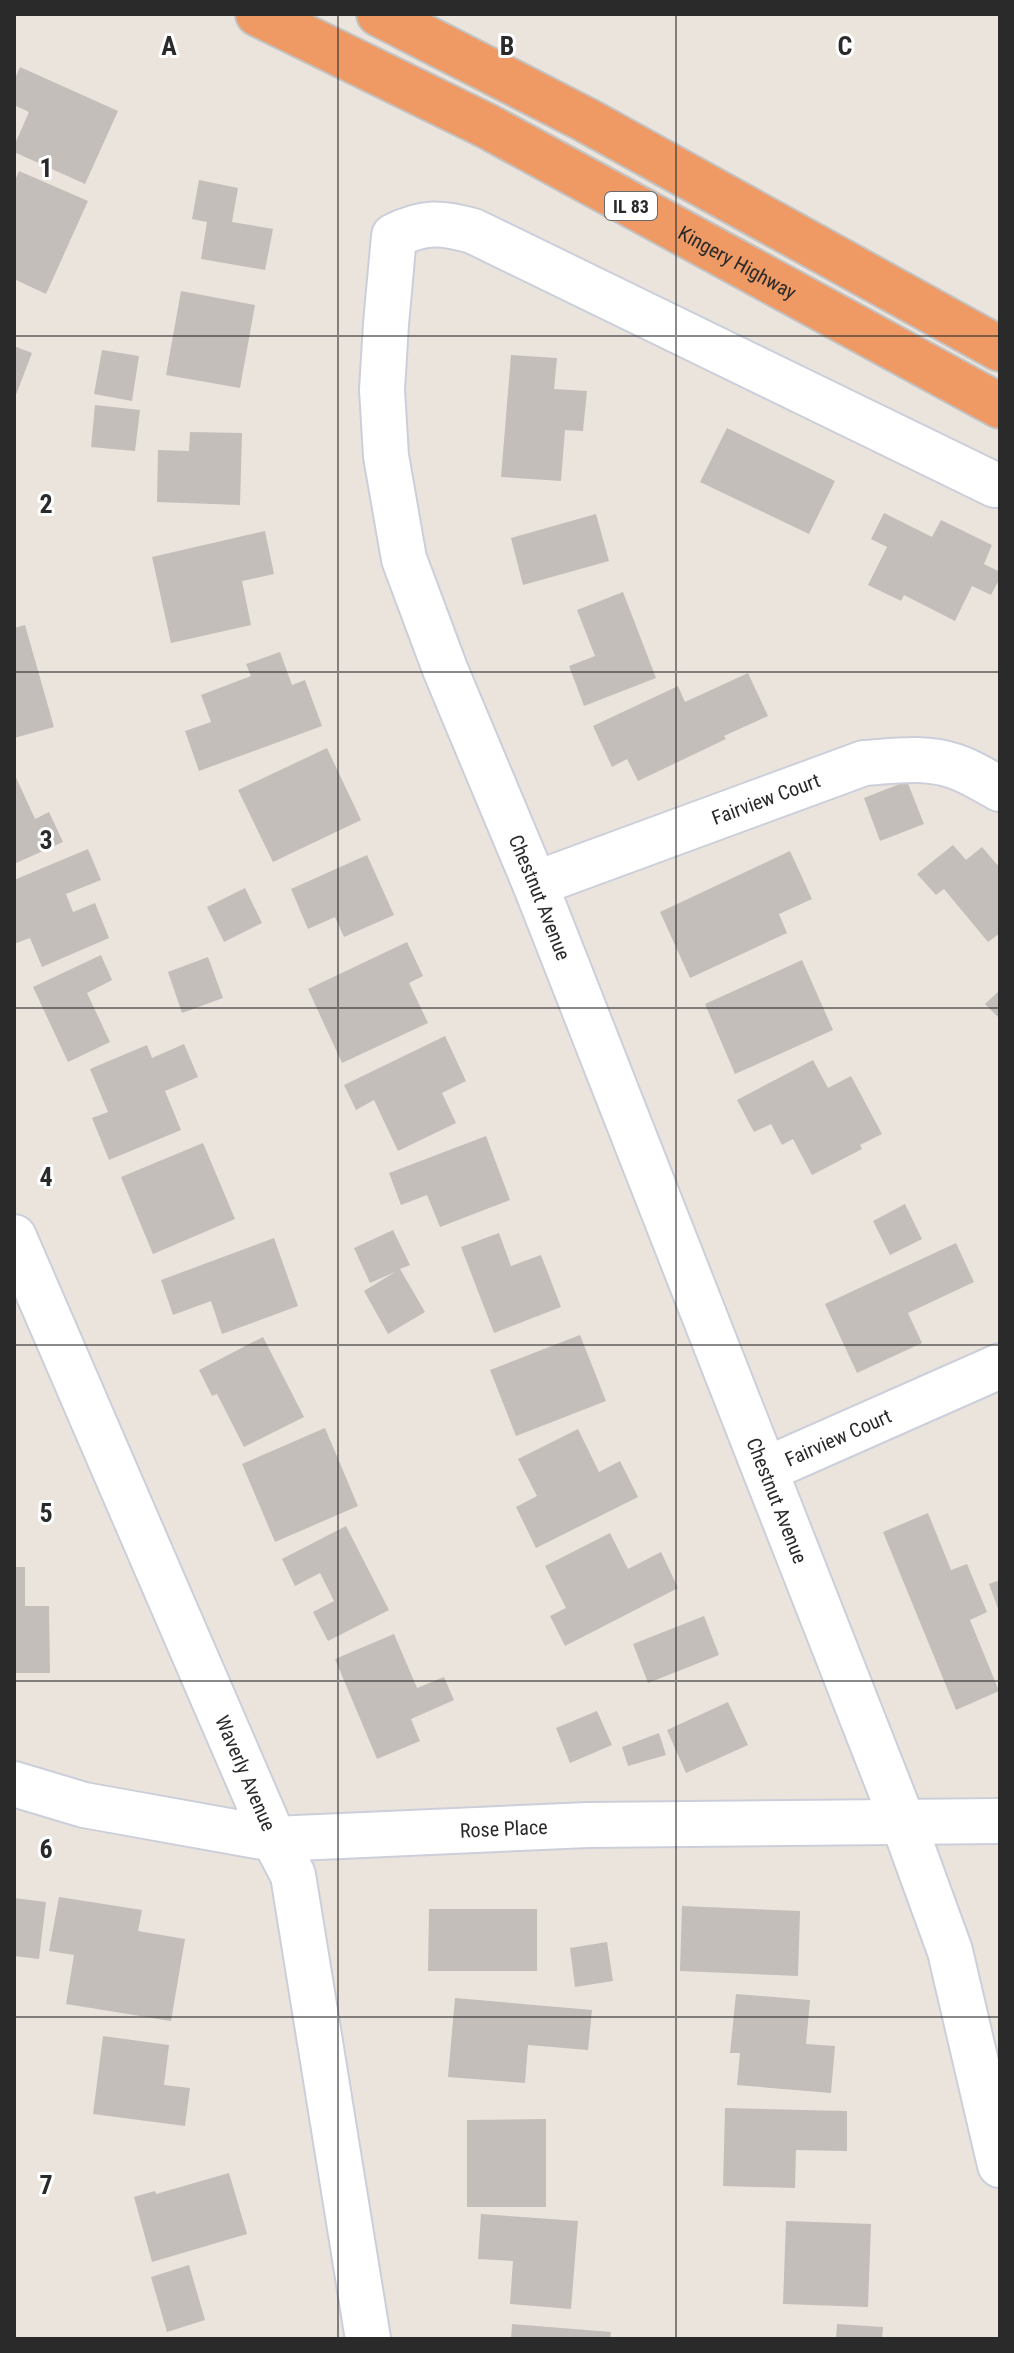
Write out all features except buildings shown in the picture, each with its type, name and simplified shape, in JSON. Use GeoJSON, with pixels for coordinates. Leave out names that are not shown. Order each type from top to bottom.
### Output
{"type":"FeatureCollection","features":[{"type":"Feature","properties":{"kind":"highway","name":"Kingery Highway"},"geometry":{"type":"LineString","coordinates":[[258,14],[487,126],[1000,406]]}},
{"type":"Feature","properties":{"kind":"highway","name":"IL 83"},"geometry":{"type":"LineString","coordinates":[[379,14],[586,120],[1000,349]]}},
{"type":"Feature","properties":{"kind":"street","name":"Chestnut Avenue"},"geometry":{"type":"LineString","coordinates":[[995,485],[473,231],[447,224],[426,224],[394,236],[382,390],[386,456],[404,559],[445,669],[535,884],[903,1822],[950,1951],[1000,2165]]}},
{"type":"Feature","properties":{"kind":"street","name":"Fairview Court"},"geometry":{"type":"LineString","coordinates":[[535,884],[864,763],[909,759],[931,761],[953,766],[1000,789]]}},
{"type":"Feature","properties":{"kind":"street","name":"Waverly Avenue"},"geometry":{"type":"LineString","coordinates":[[14,1237],[274,1839],[293,1875],[368,2339]]}},
{"type":"Feature","properties":{"kind":"street","name":"Fairview Court"},"geometry":{"type":"LineString","coordinates":[[765,1470],[1000,1366]]}},
{"type":"Feature","properties":{"kind":"street","name":"Rose Place"},"geometry":{"type":"LineString","coordinates":[[14,1784],[84,1805],[274,1839],[588,1825],[1000,1821]]}}]}
